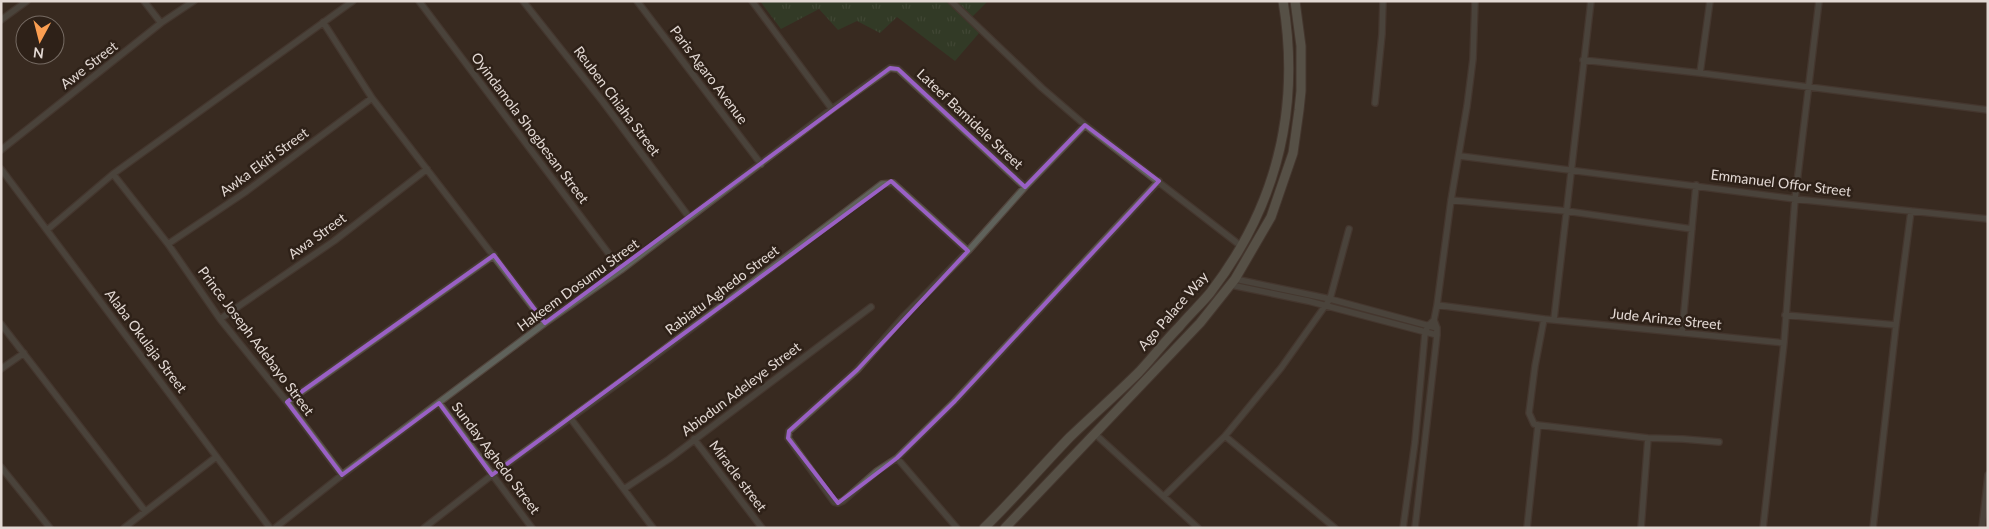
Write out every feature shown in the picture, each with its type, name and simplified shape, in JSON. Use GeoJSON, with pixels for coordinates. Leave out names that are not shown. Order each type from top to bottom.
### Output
{"type":"FeatureCollection","features":[{"type":"Feature","properties":{"kind":"main road","name":"Ago Palace Way"},"geometry":{"type":"LineString","coordinates":[[984,528],[1070,438],[1139,372],[1210,293],[1241,246],[1262,205],[1275,170],[1283,137],[1289,86],[1288,38],[1283,1]]}},
{"type":"Feature","properties":{"kind":"main road","name":"Ago Palace Way"},"geometry":{"type":"LineString","coordinates":[[1005,528],[1200,323],[1233,282],[1271,217],[1293,152],[1301,91],[1301,46],[1295,1]]}},
{"type":"Feature","properties":{"kind":"street"},"geometry":{"type":"LineString","coordinates":[[1,20],[27,1]]}},
{"type":"Feature","properties":{"kind":"street"},"geometry":{"type":"LineString","coordinates":[[144,1],[161,23]]}},
{"type":"Feature","properties":{"kind":"street","name":"Awe Street"},"geometry":{"type":"LineString","coordinates":[[1,150],[161,23],[194,1]]}},
{"type":"Feature","properties":{"kind":"street"},"geometry":{"type":"LineString","coordinates":[[47,230],[113,174],[354,1]]}},
{"type":"Feature","properties":{"kind":"street","name":"Oyindamola Shogbesan Street"},"geometry":{"type":"LineString","coordinates":[[419,1],[621,270]]}},
{"type":"Feature","properties":{"kind":"street","name":"Reuben Chiaha Street"},"geometry":{"type":"LineString","coordinates":[[523,1],[603,102],[689,217]]}},
{"type":"Feature","properties":{"kind":"street","name":"Paris Agaro Avenue"},"geometry":{"type":"LineString","coordinates":[[637,1],[761,164]]}},
{"type":"Feature","properties":{"kind":"street"},"geometry":{"type":"LineString","coordinates":[[752,1],[832,109]]}},
{"type":"Feature","properties":{"kind":"street"},"geometry":{"type":"LineString","coordinates":[[951,1],[1042,88],[1085,125],[1241,246]]}},
{"type":"Feature","properties":{"kind":"street"},"geometry":{"type":"LineString","coordinates":[[1375,102],[1382,34],[1383,1]]}},
{"type":"Feature","properties":{"kind":"street"},"geometry":{"type":"LineString","coordinates":[[1415,528],[1437,331],[1434,320],[1473,59],[1475,1]]}},
{"type":"Feature","properties":{"kind":"street"},"geometry":{"type":"LineString","coordinates":[[1554,319],[1591,1]]}},
{"type":"Feature","properties":{"kind":"street"},"geometry":{"type":"LineString","coordinates":[[1700,73],[1710,1]]}},
{"type":"Feature","properties":{"kind":"street"},"geometry":{"type":"LineString","coordinates":[[1763,528],[1784,344],[1795,199],[1819,1]]}},
{"type":"Feature","properties":{"kind":"street"},"geometry":{"type":"LineString","coordinates":[[323,22],[372,98],[546,323]]}},
{"type":"Feature","properties":{"kind":"street"},"geometry":{"type":"LineString","coordinates":[[1583,60],[1988,110]]}},
{"type":"Feature","properties":{"kind":"street","name":"Hakeem Dosumu Street"},"geometry":{"type":"LineString","coordinates":[[275,528],[342,475],[546,323],[621,270],[832,109],[890,68],[898,69]]}},
{"type":"Feature","properties":{"kind":"street","name":"Lateef Bamidele Street"},"geometry":{"type":"LineString","coordinates":[[898,69],[1025,187]]}},
{"type":"Feature","properties":{"kind":"street","name":"Awka Ekiti Street"},"geometry":{"type":"LineString","coordinates":[[168,244],[244,193],[372,98]]}},
{"type":"Feature","properties":{"kind":"street"},"geometry":{"type":"LineString","coordinates":[[1085,125],[1025,187],[968,251],[910,310],[857,370],[789,431],[788,438],[834,502],[838,503],[897,458],[955,401],[1159,181]]}},
{"type":"Feature","properties":{"kind":"street","name":"Emmanuel Offor Street"},"geometry":{"type":"LineString","coordinates":[[1460,156],[1795,199],[1988,220]]}},
{"type":"Feature","properties":{"kind":"street","name":"Alaba Okulaja Street"},"geometry":{"type":"LineString","coordinates":[[1,168],[270,528]]}},
{"type":"Feature","properties":{"kind":"street","name":"Awa Street"},"geometry":{"type":"LineString","coordinates":[[220,319],[334,241],[427,169]]}},
{"type":"Feature","properties":{"kind":"street","name":"Prince Joseph Adebayo Street"},"geometry":{"type":"LineString","coordinates":[[113,174],[168,244],[220,319],[287,402],[342,475]]}},
{"type":"Feature","properties":{"kind":"street","name":"Rabiatu Aghedo Street"},"geometry":{"type":"LineString","coordinates":[[424,528],[492,475],[571,419],[882,184],[894,183],[968,251]]}},
{"type":"Feature","properties":{"kind":"street"},"geometry":{"type":"LineString","coordinates":[[1682,333],[1696,185]]}},
{"type":"Feature","properties":{"kind":"street"},"geometry":{"type":"LineString","coordinates":[[1451,200],[1566,211],[1692,229]]}},
{"type":"Feature","properties":{"kind":"street"},"geometry":{"type":"LineString","coordinates":[[1873,528],[1911,211]]}},
{"type":"Feature","properties":{"kind":"street"},"geometry":{"type":"LineString","coordinates":[[1164,496],[1225,436],[1281,368],[1330,299],[1349,228]]}},
{"type":"Feature","properties":{"kind":"street"},"geometry":{"type":"LineString","coordinates":[[287,402],[494,255]]}},
{"type":"Feature","properties":{"kind":"street"},"geometry":{"type":"LineString","coordinates":[[1233,282],[1330,299],[1428,326],[1437,331]]}},
{"type":"Feature","properties":{"kind":"street"},"geometry":{"type":"LineString","coordinates":[[1233,282],[1425,333],[1437,331]]}},
{"type":"Feature","properties":{"kind":"street","name":"Jude Arinze Street"},"geometry":{"type":"LineString","coordinates":[[1437,305],[1544,319],[1784,344]]}},
{"type":"Feature","properties":{"kind":"street","name":"Abiodun Adeleye Street"},"geometry":{"type":"LineString","coordinates":[[624,489],[669,458],[871,307]]}},
{"type":"Feature","properties":{"kind":"street"},"geometry":{"type":"LineString","coordinates":[[1785,315],[1896,325]]}},
{"type":"Feature","properties":{"kind":"street"},"geometry":{"type":"LineString","coordinates":[[1544,319],[1529,413],[1534,424],[1648,438],[1719,442]]}},
{"type":"Feature","properties":{"kind":"street"},"geometry":{"type":"LineString","coordinates":[[1403,528],[1415,442],[1425,333],[1428,326],[1434,320]]}},
{"type":"Feature","properties":{"kind":"street"},"geometry":{"type":"LineString","coordinates":[[1,324],[145,511]]}},
{"type":"Feature","properties":{"kind":"street"},"geometry":{"type":"LineString","coordinates":[[1,369],[24,353]]}},
{"type":"Feature","properties":{"kind":"street","name":"Sunday Aghedo Street"},"geometry":{"type":"LineString","coordinates":[[439,403],[532,528]]}},
{"type":"Feature","properties":{"kind":"street"},"geometry":{"type":"LineString","coordinates":[[571,419],[653,528]]}},
{"type":"Feature","properties":{"kind":"street"},"geometry":{"type":"LineString","coordinates":[[1527,528],[1538,425]]}},
{"type":"Feature","properties":{"kind":"street"},"geometry":{"type":"LineString","coordinates":[[1094,433],[1198,528]]}},
{"type":"Feature","properties":{"kind":"street"},"geometry":{"type":"LineString","coordinates":[[1225,436],[1335,528]]}},
{"type":"Feature","properties":{"kind":"street"},"geometry":{"type":"LineString","coordinates":[[1641,528],[1648,438]]}},
{"type":"Feature","properties":{"kind":"street","name":"Miracle street"},"geometry":{"type":"LineString","coordinates":[[694,439],[762,528]]}},
{"type":"Feature","properties":{"kind":"street"},"geometry":{"type":"LineString","coordinates":[[124,528],[216,456]]}},
{"type":"Feature","properties":{"kind":"street"},"geometry":{"type":"LineString","coordinates":[[897,458],[957,528]]}},
{"type":"Feature","properties":{"kind":"street"},"geometry":{"type":"LineString","coordinates":[[2,470],[50,528]]}},
{"type":"Feature","properties":{"kind":"street"},"geometry":{"type":"LineString","coordinates":[[1982,528],[1988,475]]}},
{"type":"Feature","properties":{"kind":"highlighted area"},"geometry":{"type":"Polygon","coordinates":[[[890,68],[898,69],[1025,187],[1085,125],[1159,181],[955,401],[897,458],[838,503],[788,438],[789,431],[857,370],[968,251],[891,181],[492,475],[439,403],[342,475],[287,402],[494,255],[545,323],[890,68]]]}},
{"type":"Feature","properties":{"kind":"green space"},"geometry":{"type":"Polygon","coordinates":[[[760,1],[988,1],[971,18],[980,32],[955,61],[897,17],[880,33],[857,21],[838,30],[819,9],[781,29],[760,1]]]}}]}
